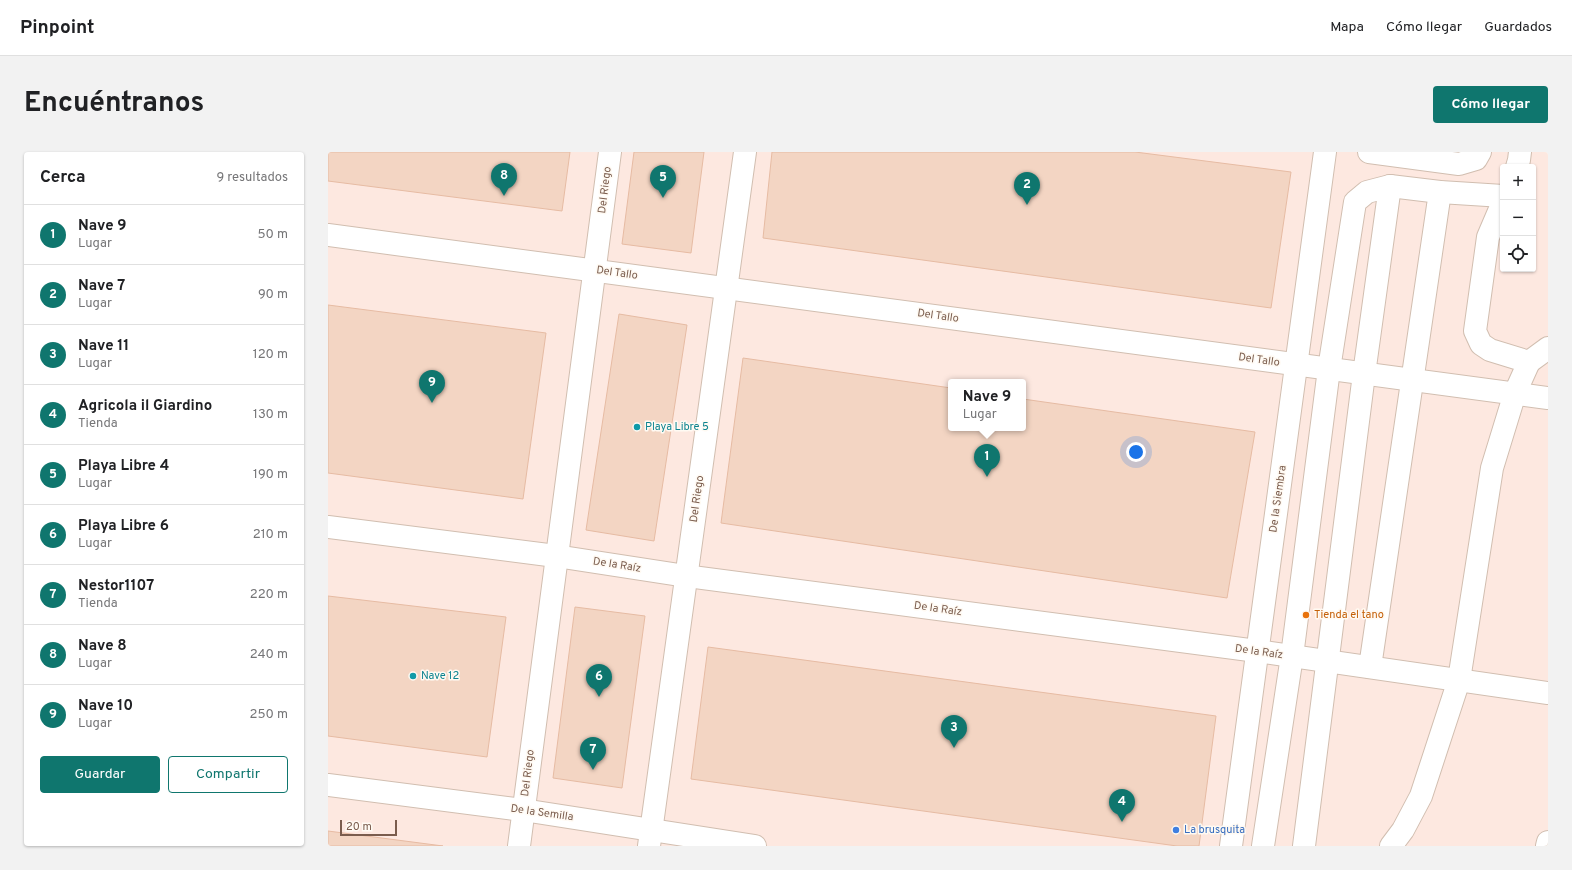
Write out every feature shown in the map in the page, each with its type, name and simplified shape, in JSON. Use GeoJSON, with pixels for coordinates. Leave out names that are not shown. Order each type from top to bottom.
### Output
{"type":"FeatureCollection","features":[{"type":"Feature","properties":{"kind":"lane","name":"Del Riego"},"geometry":{"type":"LineString","coordinates":[[519,846],[610,152]]}},
{"type":"Feature","properties":{"kind":"lane","name":"Del Riego"},"geometry":{"type":"LineString","coordinates":[[650,838],[745,152]]}},
{"type":"Feature","properties":{"kind":"lane","name":"De la Siembra"},"geometry":{"type":"LineString","coordinates":[[1231,846],[1325,152]]}},
{"type":"Feature","properties":{"kind":"lane"},"geometry":{"type":"LineString","coordinates":[[1369,152],[1459,164],[1476,159],[1480,152]]}},
{"type":"Feature","properties":{"kind":"lane"},"geometry":{"type":"LineString","coordinates":[[1518,164],[1520,152]]}},
{"type":"Feature","properties":{"kind":"lane"},"geometry":{"type":"LineString","coordinates":[[1304,846],[1329,661],[1364,374],[1390,186]]}},
{"type":"Feature","properties":{"kind":"lane"},"geometry":{"type":"LineString","coordinates":[[1263,846],[1292,656],[1329,369],[1356,202],[1366,192],[1390,186],[1440,192],[1500,196]]}},
{"type":"Feature","properties":{"kind":"lane"},"geometry":{"type":"LineString","coordinates":[[1370,667],[1440,192]]}},
{"type":"Feature","properties":{"kind":"lane"},"geometry":{"type":"LineString","coordinates":[[1500,209],[1488,237],[1475,331],[1480,344],[1490,350],[1529,362]]}},
{"type":"Feature","properties":{"kind":"lane","name":"Del Tallo"},"geometry":{"type":"LineString","coordinates":[[328,235],[1548,398]]}},
{"type":"Feature","properties":{"kind":"lane"},"geometry":{"type":"LineString","coordinates":[[1391,846],[1403,830],[1421,796],[1459,680],[1492,468],[1515,393],[1529,362],[1548,348]]}},
{"type":"Feature","properties":{"kind":"lane","name":"De la Raíz"},"geometry":{"type":"LineString","coordinates":[[328,527],[556,556],[686,576],[1257,651],[1548,693]]}},
{"type":"Feature","properties":{"kind":"lane","name":"De la Semilla"},"geometry":{"type":"LineString","coordinates":[[328,785],[523,810],[650,838],[755,846]]}},
{"type":"Feature","properties":{"kind":"lane"},"geometry":{"type":"LineString","coordinates":[[1547,846],[1548,842]]}},
{"type":"Feature","properties":{"kind":"shaded area"},"geometry":{"type":"Polygon","coordinates":[[[328,152],[1548,152],[1548,846],[328,846],[328,152]]]}},
{"type":"Feature","properties":{"kind":"building"},"geometry":{"type":"Polygon","coordinates":[[[328,152],[570,152],[562,211],[328,181],[328,152]]]}},
{"type":"Feature","properties":{"kind":"building"},"geometry":{"type":"Polygon","coordinates":[[[634,152],[704,152],[691,253],[622,244],[634,152]]]}},
{"type":"Feature","properties":{"kind":"building"},"geometry":{"type":"Polygon","coordinates":[[[772,152],[1135,152],[1291,172],[1271,308],[763,238],[772,152]]]}},
{"type":"Feature","properties":{"kind":"building"},"geometry":{"type":"Polygon","coordinates":[[[328,305],[546,333],[523,499],[328,473],[328,305]]]}},
{"type":"Feature","properties":{"kind":"building","name":"Playa Libre 5"},"geometry":{"type":"Polygon","coordinates":[[[619,314],[687,325],[654,541],[586,530],[619,314]]]}},
{"type":"Feature","properties":{"kind":"building"},"geometry":{"type":"Polygon","coordinates":[[[743,358],[948,388],[948,431],[1026,431],[1026,399],[1255,432],[1227,598],[721,523],[743,358]]]}},
{"type":"Feature","properties":{"kind":"building","name":"Nave 12"},"geometry":{"type":"Polygon","coordinates":[[[328,596],[506,617],[487,757],[328,736],[328,596]]]}},
{"type":"Feature","properties":{"kind":"building"},"geometry":{"type":"Polygon","coordinates":[[[575,607],[645,616],[622,788],[553,778],[575,607]]]}},
{"type":"Feature","properties":{"kind":"building"},"geometry":{"type":"Polygon","coordinates":[[[708,647],[1216,716],[1199,846],[1177,846],[691,779],[708,647]]]}},
{"type":"Feature","properties":{"kind":"building"},"geometry":{"type":"Polygon","coordinates":[[[328,831],[443,846],[328,846],[328,831]]]}},
{"type":"Feature","properties":{"kind":"place","name":"Nave 8"},"geometry":{"type":"Point","coordinates":[504,196]}},
{"type":"Feature","properties":{"kind":"place","name":"Playa Libre 4"},"geometry":{"type":"Point","coordinates":[663,198]}},
{"type":"Feature","properties":{"kind":"place","name":"Nave 7"},"geometry":{"type":"Point","coordinates":[1027,205]}},
{"type":"Feature","properties":{"kind":"place","name":"Nave 10"},"geometry":{"type":"Point","coordinates":[432,403]}},
{"type":"Feature","properties":{"kind":"place","name":"Playa Libre 5"},"geometry":{"type":"Point","coordinates":[637,427]}},
{"type":"Feature","properties":{"kind":"place","name":"Nave 9"},"geometry":{"type":"Point","coordinates":[987,477]}},
{"type":"Feature","properties":{"kind":"place","name":"Tienda el tano"},"geometry":{"type":"Point","coordinates":[1306,615]}},
{"type":"Feature","properties":{"kind":"place","name":"Nave 12"},"geometry":{"type":"Point","coordinates":[413,676]}},
{"type":"Feature","properties":{"kind":"place","name":"Playa Libre 6"},"geometry":{"type":"Point","coordinates":[599,697]}},
{"type":"Feature","properties":{"kind":"place","name":"Nave 11"},"geometry":{"type":"Point","coordinates":[954,748]}},
{"type":"Feature","properties":{"kind":"place","name":"Nestor1107"},"geometry":{"type":"Point","coordinates":[593,770]}},
{"type":"Feature","properties":{"kind":"place","name":"Agricola il Giardino"},"geometry":{"type":"Point","coordinates":[1122,822]}},
{"type":"Feature","properties":{"kind":"place","name":"La brusquita"},"geometry":{"type":"Point","coordinates":[1176,830]}}]}
